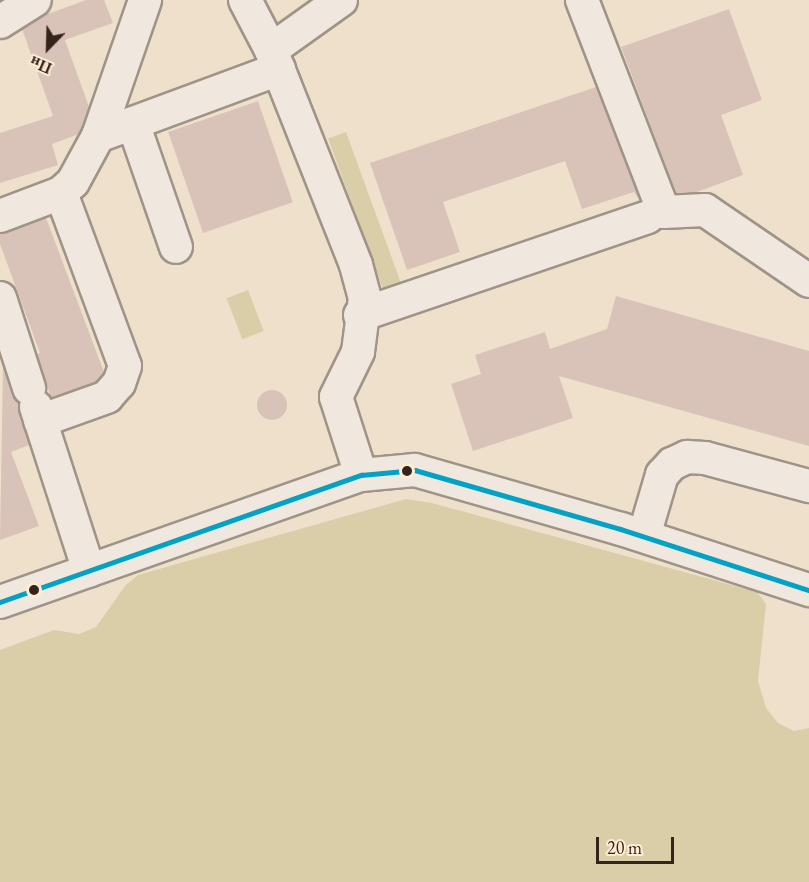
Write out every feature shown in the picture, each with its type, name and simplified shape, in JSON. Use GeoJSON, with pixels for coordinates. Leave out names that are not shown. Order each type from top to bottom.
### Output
{"type":"FeatureCollection","features":[{"type":"Feature","properties":{"kind":"street"},"geometry":{"type":"LineString","coordinates":[[0,22],[35,0]]}},
{"type":"Feature","properties":{"kind":"street"},"geometry":{"type":"LineString","coordinates":[[0,216],[62,193],[73,182],[98,136],[145,0]]}},
{"type":"Feature","properties":{"kind":"street"},"geometry":{"type":"LineString","coordinates":[[245,0],[275,60],[356,265],[365,298],[360,315],[358,352],[336,397],[361,475]]}},
{"type":"Feature","properties":{"kind":"street"},"geometry":{"type":"LineString","coordinates":[[98,136],[133,123],[275,60],[341,0]]}},
{"type":"Feature","properties":{"kind":"street"},"geometry":{"type":"LineString","coordinates":[[582,0],[664,212],[705,210],[809,281]]}},
{"type":"Feature","properties":{"kind":"street"},"geometry":{"type":"LineString","coordinates":[[133,123],[176,247]]}},
{"type":"Feature","properties":{"kind":"street"},"geometry":{"type":"LineString","coordinates":[[35,405],[106,397],[119,383],[125,366],[62,193]]}},
{"type":"Feature","properties":{"kind":"street"},"geometry":{"type":"LineString","coordinates":[[360,315],[648,217]]}},
{"type":"Feature","properties":{"kind":"street"},"geometry":{"type":"LineString","coordinates":[[0,298],[89,571]]}},
{"type":"Feature","properties":{"kind":"street"},"geometry":{"type":"LineString","coordinates":[[644,536],[662,475],[672,464],[687,457],[705,458],[809,486]]}},
{"type":"Feature","properties":{"kind":"street"},"geometry":{"type":"LineString","coordinates":[[0,602],[361,475],[415,470],[644,536],[809,590]]}},
{"type":"Feature","properties":{"kind":"shaded area"},"geometry":{"type":"Polygon","coordinates":[[[346,132],[407,298],[389,305],[328,138],[346,132]]]}},
{"type":"Feature","properties":{"kind":"shaded area"},"geometry":{"type":"Polygon","coordinates":[[[248,290],[264,331],[242,339],[227,298],[248,290]]]}},
{"type":"Feature","properties":{"kind":"shaded area"},"geometry":{"type":"Polygon","coordinates":[[[406,499],[432,503],[757,592],[766,604],[758,681],[766,708],[778,723],[794,731],[809,728],[809,882],[0,882],[0,650],[54,630],[79,634],[96,627],[125,586],[138,575],[406,499]]]}},
{"type":"Feature","properties":{"kind":"building"},"geometry":{"type":"Polygon","coordinates":[[[86,0],[104,0],[113,23],[65,40],[89,107],[79,134],[52,144],[58,165],[0,183],[0,133],[53,116],[22,29],[45,15],[86,0]]]}},
{"type":"Feature","properties":{"kind":"building"},"geometry":{"type":"Polygon","coordinates":[[[729,9],[762,100],[721,115],[743,175],[694,193],[676,193],[621,47],[729,9]]]}},
{"type":"Feature","properties":{"kind":"building"},"geometry":{"type":"Polygon","coordinates":[[[596,87],[640,201],[634,192],[582,209],[565,161],[443,202],[460,252],[407,270],[370,163],[596,87]]]}},
{"type":"Feature","properties":{"kind":"building"},"geometry":{"type":"Polygon","coordinates":[[[258,101],[293,202],[203,233],[168,132],[258,101]]]}},
{"type":"Feature","properties":{"kind":"building"},"geometry":{"type":"Polygon","coordinates":[[[46,218],[104,372],[96,382],[51,398],[37,354],[40,353],[0,244],[0,234],[46,218]]]}},
{"type":"Feature","properties":{"kind":"building"},"geometry":{"type":"Polygon","coordinates":[[[616,296],[809,351],[809,446],[559,376],[573,418],[473,451],[451,384],[481,374],[475,355],[545,332],[550,349],[607,329],[616,296]]]}},
{"type":"Feature","properties":{"kind":"building"},"geometry":{"type":"Polygon","coordinates":[[[3,366],[19,402],[29,445],[11,452],[39,526],[0,540],[3,366]]]}},
{"type":"Feature","properties":{"kind":"building"},"geometry":{"type":"Polygon","coordinates":[[[272,390],[283,394],[287,405],[283,416],[272,420],[261,416],[257,405],[261,394],[272,390]]]}},
{"type":"Feature","properties":{"kind":"transit line"},"geometry":{"type":"LineString","coordinates":[[0,602],[361,475],[415,470],[621,529],[809,590]]}}]}
